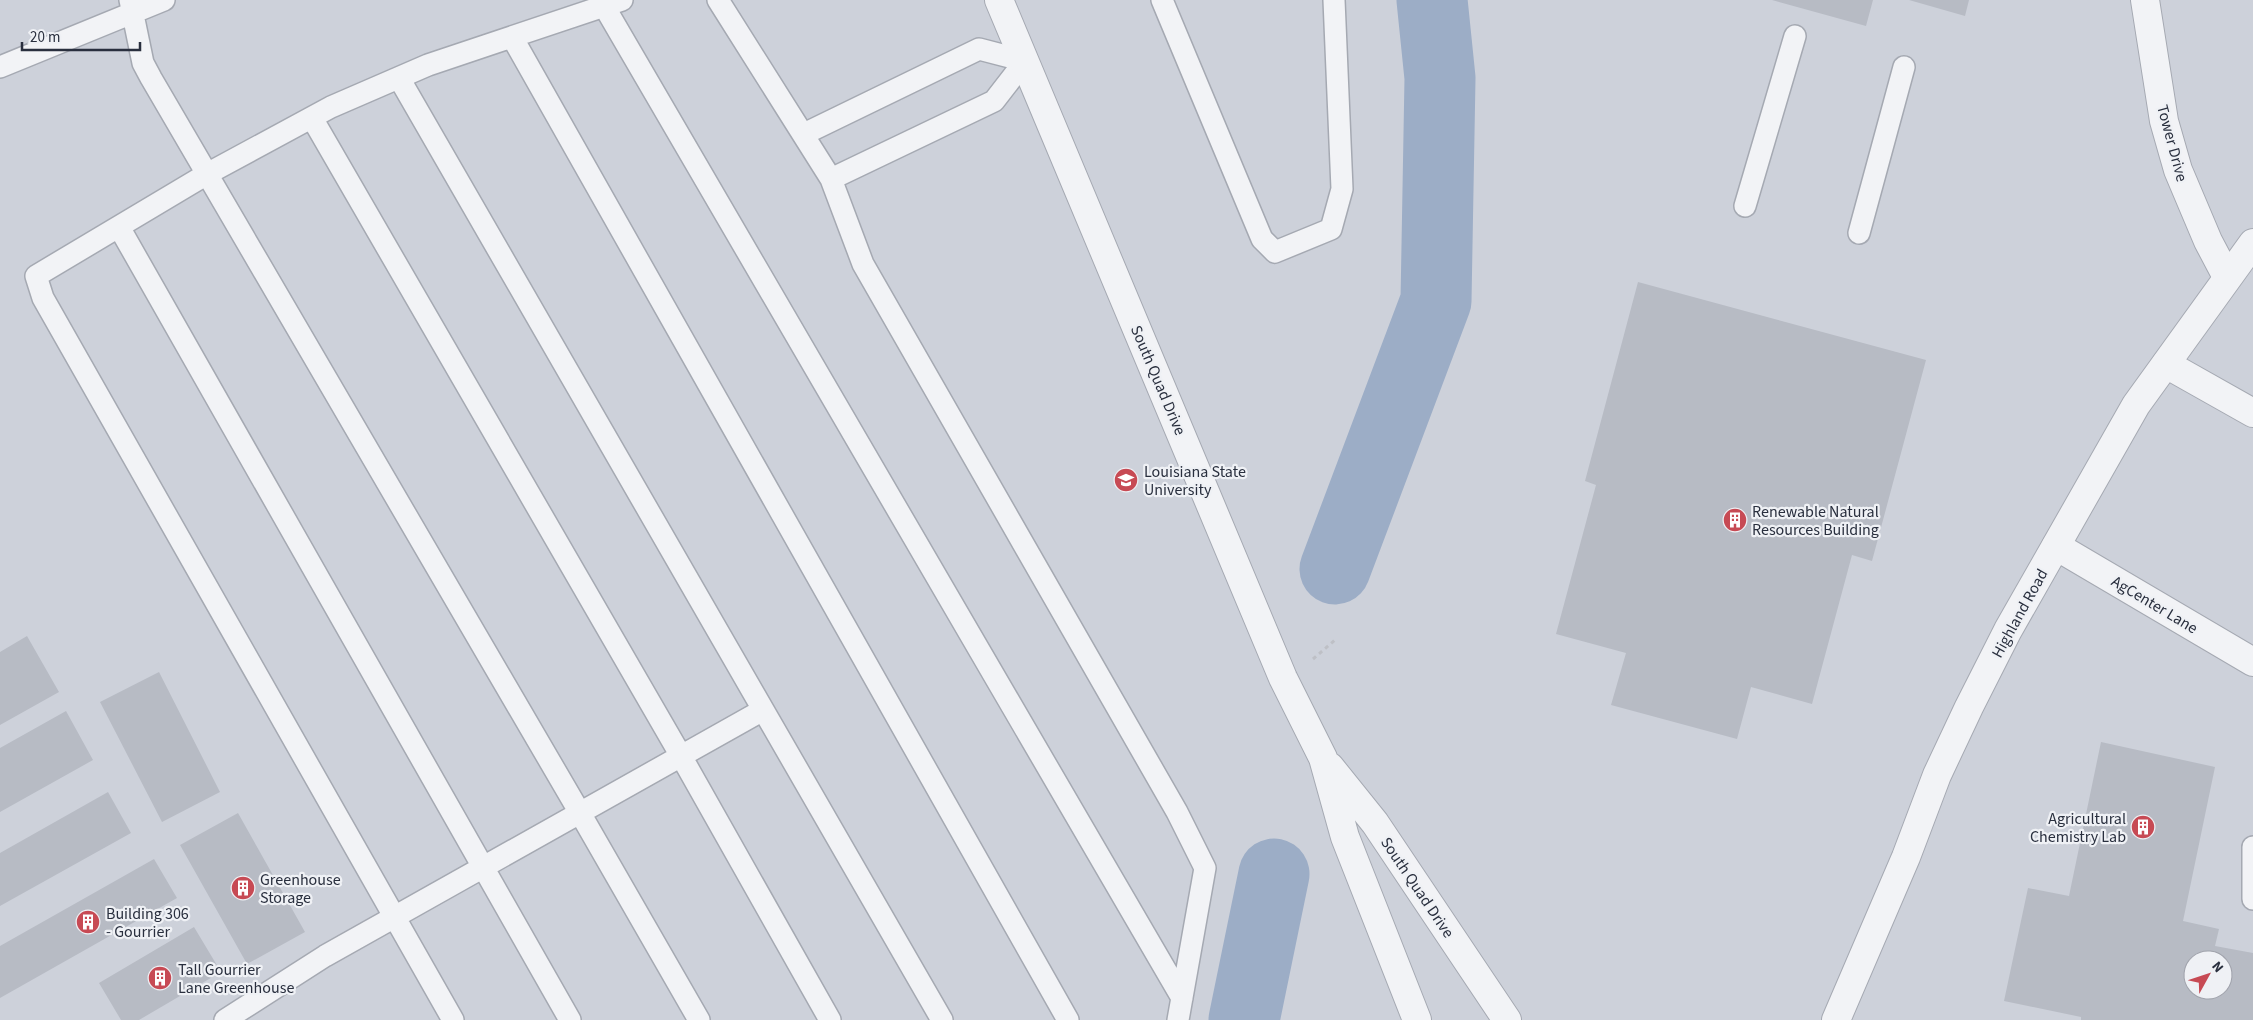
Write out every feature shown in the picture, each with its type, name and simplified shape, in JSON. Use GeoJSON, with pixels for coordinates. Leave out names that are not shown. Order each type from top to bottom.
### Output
{"type":"FeatureCollection","features":[{"type":"Feature","properties":{"kind":"street","name":"South Quad Drive"},"geometry":{"type":"LineString","coordinates":[[999,0],[1283,678],[1323,758],[1345,836],[1418,1020]]}},
{"type":"Feature","properties":{"kind":"street","name":"Tower Drive"},"geometry":{"type":"LineString","coordinates":[[2145,0],[2164,121],[2178,170],[2208,241],[2227,277]]}},
{"type":"Feature","properties":{"kind":"street","name":"Highland Road"},"geometry":{"type":"LineString","coordinates":[[1838,1017],[1906,857],[1938,774],[2008,630],[2136,405],[2253,243]]}},
{"type":"Feature","properties":{"kind":"street"},"geometry":{"type":"LineString","coordinates":[[2166,364],[2253,413]]}},
{"type":"Feature","properties":{"kind":"street","name":"AgCenter Lane"},"geometry":{"type":"LineString","coordinates":[[2056,546],[2253,662]]}},
{"type":"Feature","properties":{"kind":"street","name":"South Quad Drive"},"geometry":{"type":"LineString","coordinates":[[1323,758],[1375,823],[1507,1020]]}},
{"type":"Feature","properties":{"kind":"lane"},"geometry":{"type":"LineString","coordinates":[[0,67],[131,7],[164,0]]}},
{"type":"Feature","properties":{"kind":"lane"},"geometry":{"type":"LineString","coordinates":[[718,0],[831,178],[863,264],[1168,796],[1205,868],[1178,1020]]}},
{"type":"Feature","properties":{"kind":"lane"},"geometry":{"type":"LineString","coordinates":[[1162,0],[1262,238],[1275,252],[1331,229],[1342,189],[1334,0]]}},
{"type":"Feature","properties":{"kind":"lane"},"geometry":{"type":"LineString","coordinates":[[453,1020],[43,298],[36,276],[207,174],[312,118],[428,65],[613,3],[1182,998]]}},
{"type":"Feature","properties":{"kind":"lane"},"geometry":{"type":"LineString","coordinates":[[131,7],[142,63],[580,813],[698,1020]]}},
{"type":"Feature","properties":{"kind":"lane"},"geometry":{"type":"LineString","coordinates":[[1745,206],[1795,36]]}},
{"type":"Feature","properties":{"kind":"lane"},"geometry":{"type":"LineString","coordinates":[[512,37],[1068,1020]]}},
{"type":"Feature","properties":{"kind":"lane"},"geometry":{"type":"LineString","coordinates":[[804,134],[979,49],[1025,61],[994,101],[831,178]]}},
{"type":"Feature","properties":{"kind":"lane"},"geometry":{"type":"LineString","coordinates":[[1859,233],[1904,67]]}},
{"type":"Feature","properties":{"kind":"lane"},"geometry":{"type":"LineString","coordinates":[[398,78],[942,1020]]}},
{"type":"Feature","properties":{"kind":"lane"},"geometry":{"type":"LineString","coordinates":[[312,118],[681,756],[830,1020]]}},
{"type":"Feature","properties":{"kind":"lane"},"geometry":{"type":"LineString","coordinates":[[119,227],[570,1020]]}},
{"type":"Feature","properties":{"kind":"lane"},"geometry":{"type":"LineString","coordinates":[[225,1020],[325,956],[763,710]]}},
{"type":"Feature","properties":{"kind":"lane"},"geometry":{"type":"LineString","coordinates":[[2253,847],[2253,899]]}},
{"type":"Feature","properties":{"kind":"path"},"geometry":{"type":"LineString","coordinates":[[1312,660],[1335,640]]}},
{"type":"Feature","properties":{"kind":"shaded area","name":"Louisiana State University"},"geometry":{"type":"Polygon","coordinates":[[[0,0],[2253,0],[2253,1020],[0,1020],[0,0]]]}},
{"type":"Feature","properties":{"kind":"building"},"geometry":{"type":"Polygon","coordinates":[[[1772,0],[1873,0],[1866,26],[1772,0]]]}},
{"type":"Feature","properties":{"kind":"building"},"geometry":{"type":"Polygon","coordinates":[[[1909,0],[1969,0],[1965,16],[1909,0]]]}},
{"type":"Feature","properties":{"kind":"building","name":"Renewable Natural Resources Building"},"geometry":{"type":"Polygon","coordinates":[[[1638,282],[1926,360],[1872,561],[1852,555],[1812,704],[1751,687],[1737,739],[1611,705],[1626,653],[1556,634],[1596,485],[1585,481],[1638,282]]]}},
{"type":"Feature","properties":{"kind":"building"},"geometry":{"type":"Polygon","coordinates":[[[27,636],[59,692],[0,725],[0,652],[27,636]]]}},
{"type":"Feature","properties":{"kind":"building"},"geometry":{"type":"Polygon","coordinates":[[[159,672],[220,792],[162,822],[100,702],[159,672]]]}},
{"type":"Feature","properties":{"kind":"building"},"geometry":{"type":"Polygon","coordinates":[[[66,711],[93,760],[0,812],[0,748],[66,711]]]}},
{"type":"Feature","properties":{"kind":"building","name":"Agricultural Chemistry Lab"},"geometry":{"type":"Polygon","coordinates":[[[2101,742],[2215,767],[2183,921],[2219,929],[2215,946],[2253,953],[2253,1020],[2081,1020],[2081,1017],[2004,1001],[2028,888],[2069,896],[2101,742]]]}},
{"type":"Feature","properties":{"kind":"building"},"geometry":{"type":"Polygon","coordinates":[[[108,792],[131,833],[0,906],[0,853],[108,792]]]}},
{"type":"Feature","properties":{"kind":"building","name":"Greenhouse Storage"},"geometry":{"type":"Polygon","coordinates":[[[238,813],[305,932],[247,964],[180,845],[238,813]]]}},
{"type":"Feature","properties":{"kind":"building","name":"Building 306 - Gourrier"},"geometry":{"type":"Polygon","coordinates":[[[154,859],[177,898],[0,998],[0,946],[154,859]]]}},
{"type":"Feature","properties":{"kind":"building","name":"Tall Gourrier Lane Greenhouse"},"geometry":{"type":"Polygon","coordinates":[[[194,927],[221,972],[139,1020],[121,1020],[99,983],[194,927]]]}},
{"type":"Feature","properties":{"kind":"waterway"},"geometry":{"type":"LineString","coordinates":[[1335,569],[1436,301],[1440,78],[1432,0]]}},
{"type":"Feature","properties":{"kind":"waterway"},"geometry":{"type":"LineString","coordinates":[[1244,1020],[1274,874]]}},
{"type":"Feature","properties":{"kind":"place","name":"Louisiana State University"},"geometry":{"type":"Point","coordinates":[1126,480]}},
{"type":"Feature","properties":{"kind":"place","name":"Renewable Natural Resources Building"},"geometry":{"type":"Point","coordinates":[1735,520]}},
{"type":"Feature","properties":{"kind":"place","name":"Agricultural Chemistry Lab"},"geometry":{"type":"Point","coordinates":[2143,827]}},
{"type":"Feature","properties":{"kind":"place","name":"Greenhouse Storage"},"geometry":{"type":"Point","coordinates":[243,888]}},
{"type":"Feature","properties":{"kind":"place","name":"Building 306 - Gourrier"},"geometry":{"type":"Point","coordinates":[88,922]}},
{"type":"Feature","properties":{"kind":"place","name":"Tall Gourrier Lane Greenhouse"},"geometry":{"type":"Point","coordinates":[160,978]}}]}
